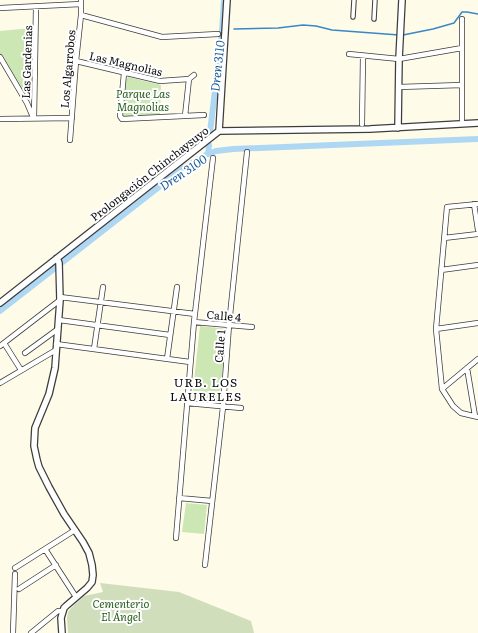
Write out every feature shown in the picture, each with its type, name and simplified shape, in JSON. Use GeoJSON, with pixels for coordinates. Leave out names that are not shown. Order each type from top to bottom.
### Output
{"type":"FeatureCollection","features":[{"type":"Feature","properties":{"kind":"street"},"geometry":{"type":"LineString","coordinates":[[219,130],[227,0]]}},
{"type":"Feature","properties":{"kind":"street"},"geometry":{"type":"LineString","coordinates":[[353,17],[354,0]]}},
{"type":"Feature","properties":{"kind":"street"},"geometry":{"type":"LineString","coordinates":[[374,19],[375,0]]}},
{"type":"Feature","properties":{"kind":"street"},"geometry":{"type":"LineString","coordinates":[[398,128],[402,0]]}},
{"type":"Feature","properties":{"kind":"street"},"geometry":{"type":"LineString","coordinates":[[0,8],[36,7],[81,2]]}},
{"type":"Feature","properties":{"kind":"street","name":"Los Algarrobos"},"geometry":{"type":"LineString","coordinates":[[70,140],[81,2]]}},
{"type":"Feature","properties":{"kind":"street","name":"Las Gardenias"},"geometry":{"type":"LineString","coordinates":[[34,118],[36,7]]}},
{"type":"Feature","properties":{"kind":"street"},"geometry":{"type":"LineString","coordinates":[[81,15],[162,37],[218,34]]}},
{"type":"Feature","properties":{"kind":"street"},"geometry":{"type":"LineString","coordinates":[[462,19],[462,120]]}},
{"type":"Feature","properties":{"kind":"street"},"geometry":{"type":"LineString","coordinates":[[349,54],[399,59],[462,48]]}},
{"type":"Feature","properties":{"kind":"street"},"geometry":{"type":"LineString","coordinates":[[362,124],[363,56]]}},
{"type":"Feature","properties":{"kind":"street"},"geometry":{"type":"LineString","coordinates":[[0,57],[34,118]]}},
{"type":"Feature","properties":{"kind":"street","name":"Las Magnolias"},"geometry":{"type":"LineString","coordinates":[[76,61],[160,81],[190,80]]}},
{"type":"Feature","properties":{"kind":"street"},"geometry":{"type":"LineString","coordinates":[[124,73],[120,116],[122,119],[204,115]]}},
{"type":"Feature","properties":{"kind":"street"},"geometry":{"type":"LineString","coordinates":[[185,116],[190,80],[194,75]]}},
{"type":"Feature","properties":{"kind":"street"},"geometry":{"type":"LineString","coordinates":[[399,88],[462,85]]}},
{"type":"Feature","properties":{"kind":"street"},"geometry":{"type":"LineString","coordinates":[[0,118],[72,118]]}},
{"type":"Feature","properties":{"kind":"street","name":"Prolongación Chinchaysuyo"},"geometry":{"type":"LineString","coordinates":[[0,303],[58,261],[219,130],[370,129],[478,123]]}},
{"type":"Feature","properties":{"kind":"street","name":"Calle 1"},"geometry":{"type":"LineString","coordinates":[[205,565],[223,407],[229,325],[247,152]]}},
{"type":"Feature","properties":{"kind":"street"},"geometry":{"type":"LineString","coordinates":[[176,538],[190,362],[213,158]]}},
{"type":"Feature","properties":{"kind":"street"},"geometry":{"type":"LineString","coordinates":[[467,368],[476,417],[461,413],[453,406],[442,389],[436,329],[447,207],[476,204],[478,230]]}},
{"type":"Feature","properties":{"kind":"street"},"geometry":{"type":"LineString","coordinates":[[444,238],[478,234]]}},
{"type":"Feature","properties":{"kind":"street"},"geometry":{"type":"LineString","coordinates":[[58,261],[60,298],[54,376],[36,428],[34,446],[42,474],[56,501],[89,553],[93,570],[93,579],[90,584],[62,611],[62,633]]}},
{"type":"Feature","properties":{"kind":"street"},"geometry":{"type":"LineString","coordinates":[[441,270],[478,265]]}},
{"type":"Feature","properties":{"kind":"street"},"geometry":{"type":"LineString","coordinates":[[94,349],[103,287]]}},
{"type":"Feature","properties":{"kind":"street"},"geometry":{"type":"LineString","coordinates":[[167,359],[177,287]]}},
{"type":"Feature","properties":{"kind":"street"},"geometry":{"type":"LineString","coordinates":[[0,346],[60,298],[195,314]]}},
{"type":"Feature","properties":{"kind":"street"},"geometry":{"type":"LineString","coordinates":[[59,320],[170,335]]}},
{"type":"Feature","properties":{"kind":"street","name":"Calle 4"},"geometry":{"type":"LineString","coordinates":[[194,322],[252,327]]}},
{"type":"Feature","properties":{"kind":"street"},"geometry":{"type":"LineString","coordinates":[[436,329],[478,323]]}},
{"type":"Feature","properties":{"kind":"street"},"geometry":{"type":"LineString","coordinates":[[25,354],[58,329]]}},
{"type":"Feature","properties":{"kind":"street"},"geometry":{"type":"LineString","coordinates":[[4,343],[21,370]]}},
{"type":"Feature","properties":{"kind":"street"},"geometry":{"type":"LineString","coordinates":[[0,383],[56,347],[94,349],[190,362]]}},
{"type":"Feature","properties":{"kind":"street"},"geometry":{"type":"LineString","coordinates":[[442,389],[478,359]]}},
{"type":"Feature","properties":{"kind":"street"},"geometry":{"type":"LineString","coordinates":[[187,403],[241,408]]}},
{"type":"Feature","properties":{"kind":"street"},"geometry":{"type":"LineString","coordinates":[[179,498],[212,501]]}},
{"type":"Feature","properties":{"kind":"street"},"geometry":{"type":"LineString","coordinates":[[15,568],[75,530]]}},
{"type":"Feature","properties":{"kind":"street"},"geometry":{"type":"LineString","coordinates":[[45,549],[76,597]]}},
{"type":"Feature","properties":{"kind":"street"},"geometry":{"type":"LineString","coordinates":[[19,589],[56,565]]}},
{"type":"Feature","properties":{"kind":"street"},"geometry":{"type":"LineString","coordinates":[[13,633],[15,574]]}},
{"type":"Feature","properties":{"kind":"street"},"geometry":{"type":"LineString","coordinates":[[31,633],[58,611],[62,611]]}},
{"type":"Feature","properties":{"kind":"green space"},"geometry":{"type":"Polygon","coordinates":[[[32,28],[30,97],[28,98],[0,53],[0,31],[32,28]]]}},
{"type":"Feature","properties":{"kind":"green space","name":"Parque Las Magnolias"},"geometry":{"type":"Polygon","coordinates":[[[128,77],[161,85],[160,115],[125,118],[123,115],[126,80],[128,77]]]}},
{"type":"Feature","properties":{"kind":"green space"},"geometry":{"type":"Polygon","coordinates":[[[200,326],[227,329],[219,402],[192,399],[200,326]]]}},
{"type":"Feature","properties":{"kind":"green space"},"geometry":{"type":"Polygon","coordinates":[[[186,503],[207,505],[204,534],[182,532],[186,503]]]}},
{"type":"Feature","properties":{"kind":"green space","name":"Cementerio El Ángel"},"geometry":{"type":"Polygon","coordinates":[[[100,583],[179,592],[251,621],[254,633],[68,633],[68,612],[84,596],[103,592],[100,583]]]}},
{"type":"Feature","properties":{"kind":"waterway","name":"Dren 3110"},"geometry":{"type":"LineString","coordinates":[[210,132],[222,33],[224,0]]}},
{"type":"Feature","properties":{"kind":"waterway"},"geometry":{"type":"LineString","coordinates":[[403,35],[454,23],[462,12],[478,14]]}},
{"type":"Feature","properties":{"kind":"waterway"},"geometry":{"type":"LineString","coordinates":[[234,29],[278,28],[303,25],[316,26],[332,30],[399,35]]}},
{"type":"Feature","properties":{"kind":"waterway","name":"Dren 3100"},"geometry":{"type":"LineString","coordinates":[[0,311],[182,169],[202,157],[216,151],[233,149],[478,139]]}},
{"type":"Feature","properties":{"kind":"waterway","name":"Dren 3110"},"geometry":{"type":"LineString","coordinates":[[208,154],[209,145]]}},
{"type":"Feature","properties":{"kind":"district","name":"URB. LOS LAURELES"},"geometry":{"type":"Point","coordinates":[206,389]}}]}
